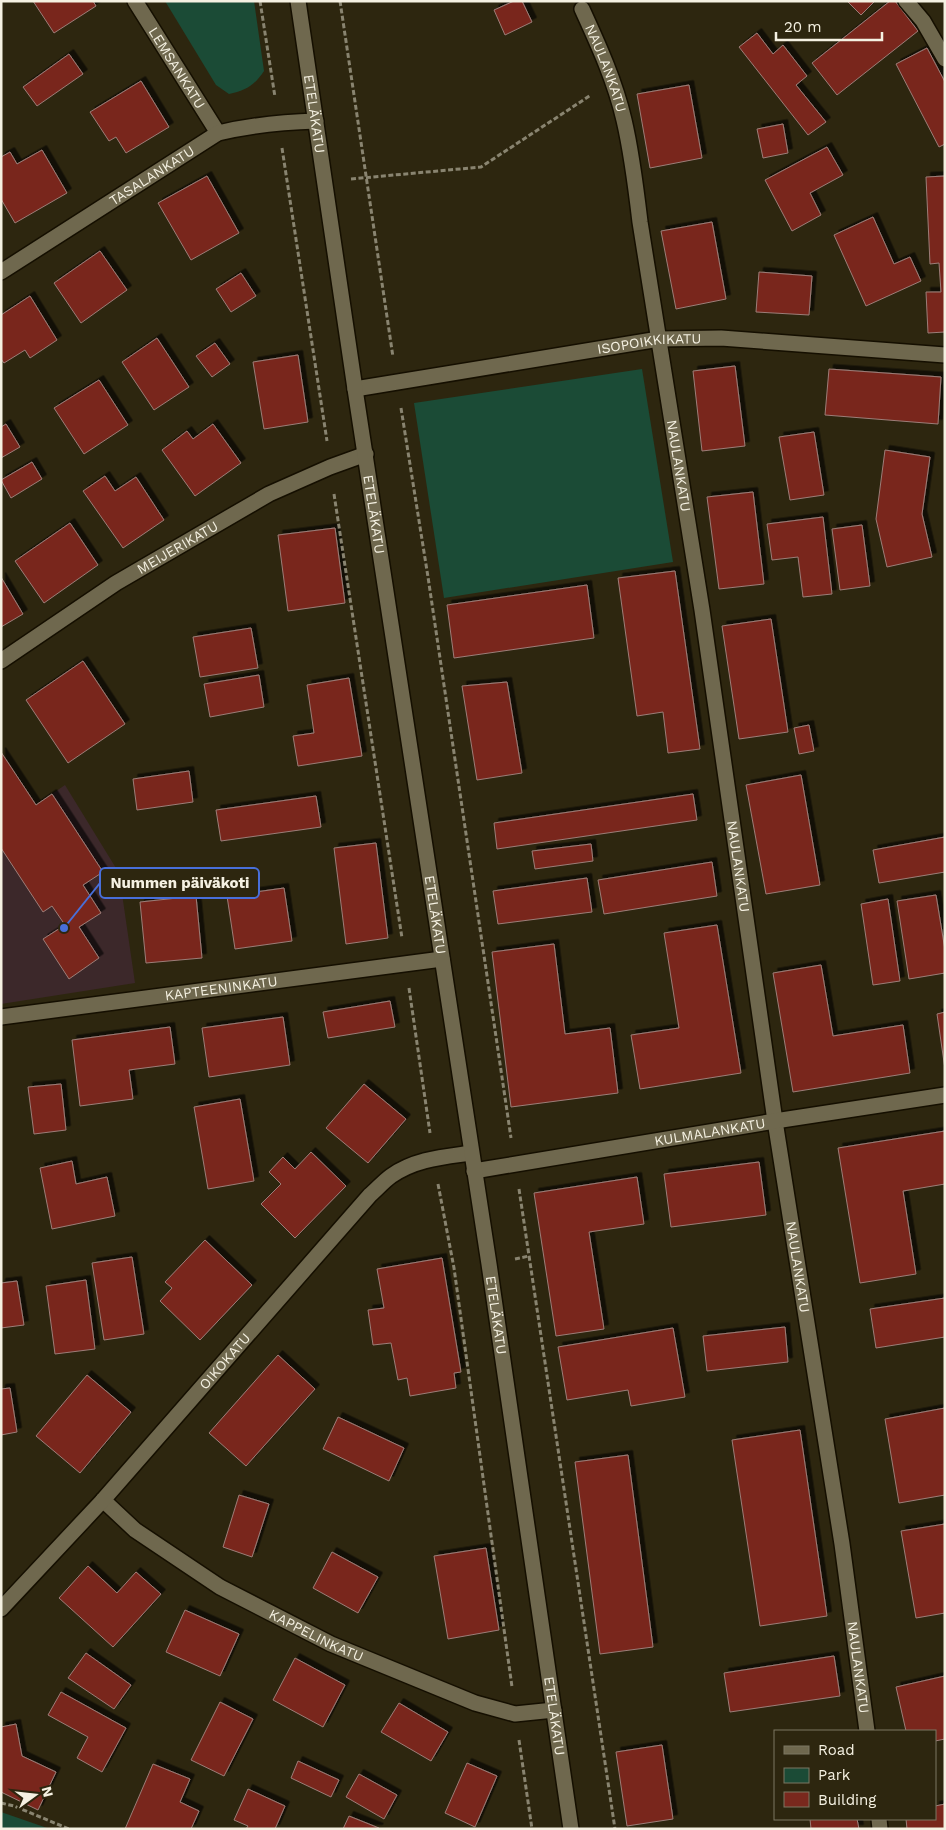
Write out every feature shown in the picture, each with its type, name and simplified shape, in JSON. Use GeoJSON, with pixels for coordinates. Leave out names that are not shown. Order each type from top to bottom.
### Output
{"type":"FeatureCollection","features":[{"type":"Feature","properties":{"kind":"street","name":"LEMSANKATU"},"geometry":{"type":"LineString","coordinates":[[135,1],[218,133]]}},
{"type":"Feature","properties":{"kind":"street","name":"ETELÄKATU"},"geometry":{"type":"LineString","coordinates":[[298,1],[355,389],[491,1274],[571,1829]]}},
{"type":"Feature","properties":{"kind":"street"},"geometry":{"type":"LineString","coordinates":[[906,1],[923,21],[945,59]]}},
{"type":"Feature","properties":{"kind":"street","name":"NAULANKATU"},"geometry":{"type":"LineString","coordinates":[[582,9],[612,81],[624,118],[633,166],[640,222],[702,610],[775,1121],[842,1544],[867,1730]]}},
{"type":"Feature","properties":{"kind":"street","name":"TASALANKATU"},"geometry":{"type":"LineString","coordinates":[[1,272],[218,133],[278,122],[316,122]]}},
{"type":"Feature","properties":{"kind":"street","name":"ISOPOIKKIKATU"},"geometry":{"type":"LineString","coordinates":[[355,389],[659,339],[721,338],[945,355]]}},
{"type":"Feature","properties":{"kind":"street","name":"MEIJERIKATU"},"geometry":{"type":"LineString","coordinates":[[1,661],[116,583],[269,494],[330,467],[366,454]]}},
{"type":"Feature","properties":{"kind":"street","name":"KAPTEENINKATU"},"geometry":{"type":"LineString","coordinates":[[1,1017],[442,959]]}},
{"type":"Feature","properties":{"kind":"street","name":"KULMALANKATU"},"geometry":{"type":"LineString","coordinates":[[474,1171],[945,1095]]}},
{"type":"Feature","properties":{"kind":"street","name":"OIKOKATU"},"geometry":{"type":"LineString","coordinates":[[1,1609],[103,1500],[370,1195],[391,1176],[411,1165],[434,1158],[471,1153]]}},
{"type":"Feature","properties":{"kind":"street","name":"KAPPELINKATU"},"geometry":{"type":"LineString","coordinates":[[103,1500],[135,1530],[220,1587],[331,1644],[475,1703],[515,1714],[554,1710]]}},
{"type":"Feature","properties":{"kind":"path"},"geometry":{"type":"LineString","coordinates":[[260,1],[434,1158],[454,1268],[532,1829]]}},
{"type":"Feature","properties":{"kind":"path"},"geometry":{"type":"LineString","coordinates":[[340,1],[368,177],[397,382],[615,1829]]}},
{"type":"Feature","properties":{"kind":"path"},"geometry":{"type":"LineString","coordinates":[[325,182],[481,167],[612,81]]}},
{"type":"Feature","properties":{"kind":"path"},"geometry":{"type":"LineString","coordinates":[[1,1803],[14,1806],[68,1829]]}},
{"type":"Feature","properties":{"kind":"shaded area"},"geometry":{"type":"Polygon","coordinates":[[[1,752],[36,805],[65,785],[119,873],[135,983],[1,1004],[1,752]]]}},
{"type":"Feature","properties":{"kind":"green space"},"geometry":{"type":"Polygon","coordinates":[[[165,1],[254,1],[264,71],[261,76],[249,87],[229,94],[216,85],[165,1]]]}},
{"type":"Feature","properties":{"kind":"green space"},"geometry":{"type":"Polygon","coordinates":[[[642,369],[673,562],[444,598],[414,403],[642,369]]]}},
{"type":"Feature","properties":{"kind":"green space"},"geometry":{"type":"Polygon","coordinates":[[[1,1812],[50,1829],[1,1829],[1,1812]]]}},
{"type":"Feature","properties":{"kind":"building"},"geometry":{"type":"Polygon","coordinates":[[[33,1],[93,1],[96,6],[54,33],[33,1]]]}},
{"type":"Feature","properties":{"kind":"building"},"geometry":{"type":"Polygon","coordinates":[[[514,1],[522,1],[532,22],[505,35],[494,10],[514,1]]]}},
{"type":"Feature","properties":{"kind":"building"},"geometry":{"type":"Polygon","coordinates":[[[847,1],[875,1],[861,15],[847,1]]]}},
{"type":"Feature","properties":{"kind":"building"},"geometry":{"type":"Polygon","coordinates":[[[890,1],[895,1],[918,31],[837,95],[812,63],[890,1]]]}},
{"type":"Feature","properties":{"kind":"building"},"geometry":{"type":"Polygon","coordinates":[[[757,33],[773,54],[783,45],[807,76],[796,85],[826,122],[808,135],[739,47],[757,33]]]}},
{"type":"Feature","properties":{"kind":"building"},"geometry":{"type":"Polygon","coordinates":[[[927,48],[945,82],[945,144],[939,147],[896,64],[927,48]]]}},
{"type":"Feature","properties":{"kind":"building"},"geometry":{"type":"Polygon","coordinates":[[[69,54],[83,74],[37,106],[23,87],[69,54]]]}},
{"type":"Feature","properties":{"kind":"building"},"geometry":{"type":"Polygon","coordinates":[[[141,81],[169,127],[126,153],[116,137],[109,141],[90,112],[141,81]]]}},
{"type":"Feature","properties":{"kind":"building"},"geometry":{"type":"Polygon","coordinates":[[[689,85],[702,158],[650,168],[637,94],[689,85]]]}},
{"type":"Feature","properties":{"kind":"building"},"geometry":{"type":"Polygon","coordinates":[[[783,124],[788,153],[763,158],[757,129],[783,124]]]}},
{"type":"Feature","properties":{"kind":"building"},"geometry":{"type":"Polygon","coordinates":[[[827,147],[843,175],[810,193],[821,215],[792,231],[765,180],[827,147]]]}},
{"type":"Feature","properties":{"kind":"building"},"geometry":{"type":"Polygon","coordinates":[[[42,150],[67,193],[15,223],[1,199],[1,157],[10,152],[17,164],[42,150]]]}},
{"type":"Feature","properties":{"kind":"building"},"geometry":{"type":"Polygon","coordinates":[[[207,176],[239,233],[191,260],[158,203],[207,176]]]}},
{"type":"Feature","properties":{"kind":"building"},"geometry":{"type":"Polygon","coordinates":[[[945,176],[945,332],[928,333],[926,292],[941,292],[939,263],[930,264],[926,177],[945,176]]]}},
{"type":"Feature","properties":{"kind":"building"},"geometry":{"type":"Polygon","coordinates":[[[873,217],[894,264],[910,257],[921,281],[866,306],[834,235],[873,217]]]}},
{"type":"Feature","properties":{"kind":"building"},"geometry":{"type":"Polygon","coordinates":[[[712,222],[726,299],[676,309],[661,231],[712,222]]]}},
{"type":"Feature","properties":{"kind":"building"},"geometry":{"type":"Polygon","coordinates":[[[100,251],[127,290],[81,323],[54,283],[100,251]]]}},
{"type":"Feature","properties":{"kind":"building"},"geometry":{"type":"Polygon","coordinates":[[[759,272],[812,276],[809,315],[756,312],[759,272]]]}},
{"type":"Feature","properties":{"kind":"building"},"geometry":{"type":"Polygon","coordinates":[[[241,273],[256,296],[231,312],[216,289],[241,273]]]}},
{"type":"Feature","properties":{"kind":"building"},"geometry":{"type":"Polygon","coordinates":[[[30,296],[57,340],[30,358],[25,350],[4,363],[1,359],[1,315],[30,296]]]}},
{"type":"Feature","properties":{"kind":"building"},"geometry":{"type":"Polygon","coordinates":[[[157,338],[189,387],[154,410],[122,362],[157,338]]]}},
{"type":"Feature","properties":{"kind":"building"},"geometry":{"type":"Polygon","coordinates":[[[215,343],[230,364],[212,377],[196,356],[215,343]]]}},
{"type":"Feature","properties":{"kind":"building"},"geometry":{"type":"Polygon","coordinates":[[[298,355],[308,422],[264,429],[253,362],[298,355]]]}},
{"type":"Feature","properties":{"kind":"building"},"geometry":{"type":"Polygon","coordinates":[[[735,366],[745,446],[702,451],[693,371],[735,366]]]}},
{"type":"Feature","properties":{"kind":"building"},"geometry":{"type":"Polygon","coordinates":[[[829,369],[941,377],[938,424],[825,415],[829,369]]]}},
{"type":"Feature","properties":{"kind":"building"},"geometry":{"type":"Polygon","coordinates":[[[99,380],[128,425],[84,454],[54,408],[99,380]]]}},
{"type":"Feature","properties":{"kind":"building"},"geometry":{"type":"Polygon","coordinates":[[[6,424],[20,447],[1,458],[1,427],[6,424]]]}},
{"type":"Feature","properties":{"kind":"building"},"geometry":{"type":"Polygon","coordinates":[[[213,424],[241,463],[195,496],[162,450],[187,431],[193,439],[213,424]]]}},
{"type":"Feature","properties":{"kind":"building"},"geometry":{"type":"Polygon","coordinates":[[[814,432],[824,495],[790,500],[779,437],[814,432]]]}},
{"type":"Feature","properties":{"kind":"building"},"geometry":{"type":"Polygon","coordinates":[[[885,450],[930,457],[922,514],[932,557],[887,567],[876,519],[885,450]]]}},
{"type":"Feature","properties":{"kind":"building"},"geometry":{"type":"Polygon","coordinates":[[[32,462],[42,479],[11,498],[1,480],[32,462]]]}},
{"type":"Feature","properties":{"kind":"building"},"geometry":{"type":"Polygon","coordinates":[[[105,476],[115,491],[136,477],[164,520],[123,548],[83,491],[105,476]]]}},
{"type":"Feature","properties":{"kind":"building"},"geometry":{"type":"Polygon","coordinates":[[[753,492],[764,584],[719,589],[707,497],[753,492]]]}},
{"type":"Feature","properties":{"kind":"building"},"geometry":{"type":"Polygon","coordinates":[[[823,517],[832,594],[803,597],[798,557],[772,560],[767,524],[823,517]]]}},
{"type":"Feature","properties":{"kind":"building"},"geometry":{"type":"Polygon","coordinates":[[[70,523],[98,565],[44,603],[15,561],[70,523]]]}},
{"type":"Feature","properties":{"kind":"building"},"geometry":{"type":"Polygon","coordinates":[[[862,525],[870,586],[840,590],[832,529],[862,525]]]}},
{"type":"Feature","properties":{"kind":"building"},"geometry":{"type":"Polygon","coordinates":[[[335,528],[345,603],[288,611],[278,535],[335,528]]]}},
{"type":"Feature","properties":{"kind":"building"},"geometry":{"type":"Polygon","coordinates":[[[675,571],[700,749],[668,753],[663,712],[637,716],[618,578],[675,571]]]}},
{"type":"Feature","properties":{"kind":"building"},"geometry":{"type":"Polygon","coordinates":[[[1,577],[23,614],[1,627],[1,577]]]}},
{"type":"Feature","properties":{"kind":"building"},"geometry":{"type":"Polygon","coordinates":[[[587,585],[594,638],[454,658],[447,605],[587,585]]]}},
{"type":"Feature","properties":{"kind":"building"},"geometry":{"type":"Polygon","coordinates":[[[771,619],[788,732],[739,739],[722,626],[771,619]]]}},
{"type":"Feature","properties":{"kind":"building"},"geometry":{"type":"Polygon","coordinates":[[[251,628],[258,668],[200,677],[193,637],[251,628]]]}},
{"type":"Feature","properties":{"kind":"building"},"geometry":{"type":"Polygon","coordinates":[[[83,661],[125,724],[68,763],[26,700],[83,661]]]}},
{"type":"Feature","properties":{"kind":"building"},"geometry":{"type":"Polygon","coordinates":[[[259,675],[264,707],[210,717],[204,684],[259,675]]]}},
{"type":"Feature","properties":{"kind":"building"},"geometry":{"type":"Polygon","coordinates":[[[349,678],[362,756],[298,766],[293,736],[314,733],[307,685],[349,678]]]}},
{"type":"Feature","properties":{"kind":"building"},"geometry":{"type":"Polygon","coordinates":[[[507,682],[522,773],[477,780],[462,686],[507,682]]]}},
{"type":"Feature","properties":{"kind":"building"},"geometry":{"type":"Polygon","coordinates":[[[809,725],[814,751],[799,754],[794,728],[809,725]]]}},
{"type":"Feature","properties":{"kind":"building"},"geometry":{"type":"Polygon","coordinates":[[[1,752],[36,805],[52,794],[103,872],[83,885],[101,913],[79,927],[99,958],[69,979],[43,939],[65,925],[52,906],[43,912],[1,848],[1,752]]]}},
{"type":"Feature","properties":{"kind":"building"},"geometry":{"type":"Polygon","coordinates":[[[189,771],[193,802],[137,810],[133,779],[189,771]]]}},
{"type":"Feature","properties":{"kind":"building"},"geometry":{"type":"Polygon","coordinates":[[[801,775],[820,885],[766,894],[746,785],[801,775]]]}},
{"type":"Feature","properties":{"kind":"building"},"geometry":{"type":"Polygon","coordinates":[[[693,794],[697,820],[497,849],[494,823],[693,794]]]}},
{"type":"Feature","properties":{"kind":"building"},"geometry":{"type":"Polygon","coordinates":[[[316,796],[321,827],[221,841],[216,810],[316,796]]]}},
{"type":"Feature","properties":{"kind":"building"},"geometry":{"type":"Polygon","coordinates":[[[945,837],[945,872],[879,883],[873,850],[945,837]]]}},
{"type":"Feature","properties":{"kind":"building"},"geometry":{"type":"Polygon","coordinates":[[[376,843],[388,938],[346,944],[334,848],[376,843]]]}},
{"type":"Feature","properties":{"kind":"building"},"geometry":{"type":"Polygon","coordinates":[[[591,844],[593,861],[535,869],[532,851],[591,844]]]}},
{"type":"Feature","properties":{"kind":"building"},"geometry":{"type":"Polygon","coordinates":[[[712,862],[717,896],[604,914],[598,880],[712,862]]]}},
{"type":"Feature","properties":{"kind":"building"},"geometry":{"type":"Polygon","coordinates":[[[587,878],[592,912],[498,924],[493,891],[587,878]]]}},
{"type":"Feature","properties":{"kind":"building"},"geometry":{"type":"Polygon","coordinates":[[[284,888],[292,941],[235,949],[227,896],[284,888]]]}},
{"type":"Feature","properties":{"kind":"building"},"geometry":{"type":"Polygon","coordinates":[[[936,895],[945,950],[945,973],[909,979],[897,901],[936,895]]]}},
{"type":"Feature","properties":{"kind":"building"},"geometry":{"type":"Polygon","coordinates":[[[196,896],[202,958],[146,963],[140,902],[196,896]]]}},
{"type":"Feature","properties":{"kind":"building"},"geometry":{"type":"Polygon","coordinates":[[[888,899],[900,981],[873,985],[861,904],[888,899]]]}},
{"type":"Feature","properties":{"kind":"building"},"geometry":{"type":"Polygon","coordinates":[[[717,925],[741,1073],[640,1089],[631,1035],[679,1028],[664,933],[717,925]]]}},
{"type":"Feature","properties":{"kind":"building"},"geometry":{"type":"Polygon","coordinates":[[[554,944],[565,1034],[610,1028],[618,1093],[511,1107],[492,952],[554,944]]]}},
{"type":"Feature","properties":{"kind":"building"},"geometry":{"type":"Polygon","coordinates":[[[821,965],[833,1036],[903,1025],[910,1073],[793,1092],[773,973],[821,965]]]}},
{"type":"Feature","properties":{"kind":"building"},"geometry":{"type":"Polygon","coordinates":[[[390,1001],[395,1027],[328,1038],[323,1012],[390,1001]]]}},
{"type":"Feature","properties":{"kind":"building"},"geometry":{"type":"Polygon","coordinates":[[[945,1012],[945,1069],[937,1014],[945,1012]]]}},
{"type":"Feature","properties":{"kind":"building"},"geometry":{"type":"Polygon","coordinates":[[[283,1017],[290,1065],[209,1077],[202,1028],[283,1017]]]}},
{"type":"Feature","properties":{"kind":"building"},"geometry":{"type":"Polygon","coordinates":[[[170,1027],[175,1064],[129,1070],[133,1099],[80,1106],[72,1040],[170,1027]]]}},
{"type":"Feature","properties":{"kind":"building"},"geometry":{"type":"Polygon","coordinates":[[[61,1084],[66,1130],[34,1134],[28,1087],[61,1084]]]}},
{"type":"Feature","properties":{"kind":"building"},"geometry":{"type":"Polygon","coordinates":[[[364,1084],[406,1119],[368,1163],[326,1128],[364,1084]]]}},
{"type":"Feature","properties":{"kind":"building"},"geometry":{"type":"Polygon","coordinates":[[[240,1099],[254,1181],[208,1189],[194,1107],[240,1099]]]}},
{"type":"Feature","properties":{"kind":"building"},"geometry":{"type":"Polygon","coordinates":[[[945,1131],[945,1184],[903,1191],[916,1274],[860,1283],[838,1148],[945,1131]]]}},
{"type":"Feature","properties":{"kind":"building"},"geometry":{"type":"Polygon","coordinates":[[[311,1152],[346,1186],[295,1238],[261,1204],[281,1184],[269,1172],[283,1157],[295,1169],[311,1152]]]}},
{"type":"Feature","properties":{"kind":"building"},"geometry":{"type":"Polygon","coordinates":[[[72,1161],[76,1184],[107,1177],[115,1216],[52,1229],[40,1168],[72,1161]]]}},
{"type":"Feature","properties":{"kind":"building"},"geometry":{"type":"Polygon","coordinates":[[[759,1162],[766,1215],[671,1227],[664,1174],[759,1162]]]}},
{"type":"Feature","properties":{"kind":"building"},"geometry":{"type":"Polygon","coordinates":[[[637,1177],[644,1224],[589,1232],[604,1329],[556,1336],[534,1193],[637,1177]]]}},
{"type":"Feature","properties":{"kind":"building"},"geometry":{"type":"Polygon","coordinates":[[[205,1240],[252,1285],[200,1340],[160,1301],[172,1288],[165,1282],[205,1240]]]}},
{"type":"Feature","properties":{"kind":"building"},"geometry":{"type":"Polygon","coordinates":[[[132,1257],[144,1334],[104,1340],[92,1263],[132,1257]]]}},
{"type":"Feature","properties":{"kind":"building"},"geometry":{"type":"Polygon","coordinates":[[[442,1258],[461,1372],[454,1373],[456,1388],[410,1396],[407,1378],[398,1380],[391,1343],[373,1345],[368,1310],[384,1308],[377,1269],[442,1258]]]}},
{"type":"Feature","properties":{"kind":"building"},"geometry":{"type":"Polygon","coordinates":[[[86,1280],[95,1349],[55,1354],[46,1286],[86,1280]]]}},
{"type":"Feature","properties":{"kind":"building"},"geometry":{"type":"Polygon","coordinates":[[[17,1281],[24,1325],[1,1328],[1,1283],[17,1281]]]}},
{"type":"Feature","properties":{"kind":"building"},"geometry":{"type":"Polygon","coordinates":[[[945,1298],[945,1337],[876,1348],[870,1309],[945,1298]]]}},
{"type":"Feature","properties":{"kind":"building"},"geometry":{"type":"Polygon","coordinates":[[[785,1327],[788,1362],[707,1371],[703,1336],[785,1327]]]}},
{"type":"Feature","properties":{"kind":"building"},"geometry":{"type":"Polygon","coordinates":[[[673,1328],[685,1397],[631,1406],[628,1390],[567,1400],[558,1347],[673,1328]]]}},
{"type":"Feature","properties":{"kind":"building"},"geometry":{"type":"Polygon","coordinates":[[[278,1355],[315,1389],[246,1466],[209,1433],[278,1355]]]}},
{"type":"Feature","properties":{"kind":"building"},"geometry":{"type":"Polygon","coordinates":[[[87,1375],[131,1412],[80,1473],[36,1436],[87,1375]]]}},
{"type":"Feature","properties":{"kind":"building"},"geometry":{"type":"Polygon","coordinates":[[[10,1388],[17,1432],[1,1435],[1,1389],[10,1388]]]}},
{"type":"Feature","properties":{"kind":"building"},"geometry":{"type":"Polygon","coordinates":[[[945,1408],[945,1495],[899,1503],[885,1419],[945,1408]]]}},
{"type":"Feature","properties":{"kind":"building"},"geometry":{"type":"Polygon","coordinates":[[[338,1417],[404,1448],[389,1481],[323,1449],[338,1417]]]}},
{"type":"Feature","properties":{"kind":"building"},"geometry":{"type":"Polygon","coordinates":[[[800,1430],[827,1616],[760,1626],[732,1440],[800,1430]]]}},
{"type":"Feature","properties":{"kind":"building"},"geometry":{"type":"Polygon","coordinates":[[[628,1455],[653,1647],[600,1654],[575,1462],[628,1455]]]}},
{"type":"Feature","properties":{"kind":"building"},"geometry":{"type":"Polygon","coordinates":[[[239,1495],[269,1504],[252,1557],[223,1547],[239,1495]]]}},
{"type":"Feature","properties":{"kind":"building"},"geometry":{"type":"Polygon","coordinates":[[[945,1524],[945,1613],[916,1618],[901,1531],[945,1524]]]}},
{"type":"Feature","properties":{"kind":"building"},"geometry":{"type":"Polygon","coordinates":[[[486,1548],[499,1630],[448,1639],[434,1556],[486,1548]]]}},
{"type":"Feature","properties":{"kind":"building"},"geometry":{"type":"Polygon","coordinates":[[[332,1552],[378,1577],[358,1613],[313,1588],[332,1552]]]}},
{"type":"Feature","properties":{"kind":"building"},"geometry":{"type":"Polygon","coordinates":[[[88,1566],[117,1593],[136,1572],[161,1594],[113,1647],[59,1598],[88,1566]]]}},
{"type":"Feature","properties":{"kind":"building"},"geometry":{"type":"Polygon","coordinates":[[[185,1610],[239,1634],[220,1676],[166,1652],[185,1610]]]}},
{"type":"Feature","properties":{"kind":"building"},"geometry":{"type":"Polygon","coordinates":[[[86,1653],[131,1685],[114,1709],[68,1678],[86,1653]]]}},
{"type":"Feature","properties":{"kind":"building"},"geometry":{"type":"Polygon","coordinates":[[[834,1656],[840,1696],[730,1712],[724,1673],[834,1656]]]}},
{"type":"Feature","properties":{"kind":"building"},"geometry":{"type":"Polygon","coordinates":[[[295,1658],[345,1685],[323,1727],[273,1700],[295,1658]]]}},
{"type":"Feature","properties":{"kind":"building"},"geometry":{"type":"Polygon","coordinates":[[[945,1676],[945,1739],[936,1741],[936,1730],[906,1730],[896,1687],[945,1676]]]}},
{"type":"Feature","properties":{"kind":"building"},"geometry":{"type":"Polygon","coordinates":[[[61,1692],[126,1728],[102,1772],[77,1758],[88,1737],[48,1715],[61,1692]]]}},
{"type":"Feature","properties":{"kind":"building"},"geometry":{"type":"Polygon","coordinates":[[[220,1702],[253,1719],[224,1776],[191,1760],[220,1702]]]}},
{"type":"Feature","properties":{"kind":"building"},"geometry":{"type":"Polygon","coordinates":[[[399,1703],[448,1732],[431,1761],[381,1732],[399,1703]]]}},
{"type":"Feature","properties":{"kind":"building"},"geometry":{"type":"Polygon","coordinates":[[[16,1724],[22,1756],[56,1772],[38,1810],[1,1792],[1,1727],[16,1724]]]}},
{"type":"Feature","properties":{"kind":"building"},"geometry":{"type":"Polygon","coordinates":[[[662,1745],[673,1819],[627,1826],[616,1752],[662,1745]]]}},
{"type":"Feature","properties":{"kind":"building"},"geometry":{"type":"Polygon","coordinates":[[[298,1761],[339,1780],[331,1797],[291,1778],[298,1761]]]}},
{"type":"Feature","properties":{"kind":"building"},"geometry":{"type":"Polygon","coordinates":[[[467,1763],[497,1776],[475,1827],[445,1813],[467,1763]]]}},
{"type":"Feature","properties":{"kind":"building"},"geometry":{"type":"Polygon","coordinates":[[[153,1764],[190,1779],[180,1802],[199,1811],[191,1829],[125,1829],[153,1764]]]}},
{"type":"Feature","properties":{"kind":"building"},"geometry":{"type":"Polygon","coordinates":[[[359,1774],[397,1795],[384,1819],[346,1797],[359,1774]]]}},
{"type":"Feature","properties":{"kind":"building"},"geometry":{"type":"Polygon","coordinates":[[[248,1789],[285,1806],[275,1829],[246,1829],[248,1826],[234,1820],[248,1789]]]}},
{"type":"Feature","properties":{"kind":"building"},"geometry":{"type":"Polygon","coordinates":[[[945,1804],[945,1829],[907,1829],[906,1820],[936,1820],[936,1806],[945,1804]]]}},
{"type":"Feature","properties":{"kind":"building"},"geometry":{"type":"Polygon","coordinates":[[[349,1816],[379,1828],[343,1829],[349,1816]]]}},
{"type":"Feature","properties":{"kind":"building"},"geometry":{"type":"Polygon","coordinates":[[[810,1820],[857,1820],[859,1829],[811,1829],[810,1820]]]}},
{"type":"Feature","properties":{"kind":"place","name":"Nummen päiväkoti"},"geometry":{"type":"Point","coordinates":[64,928]}}]}
